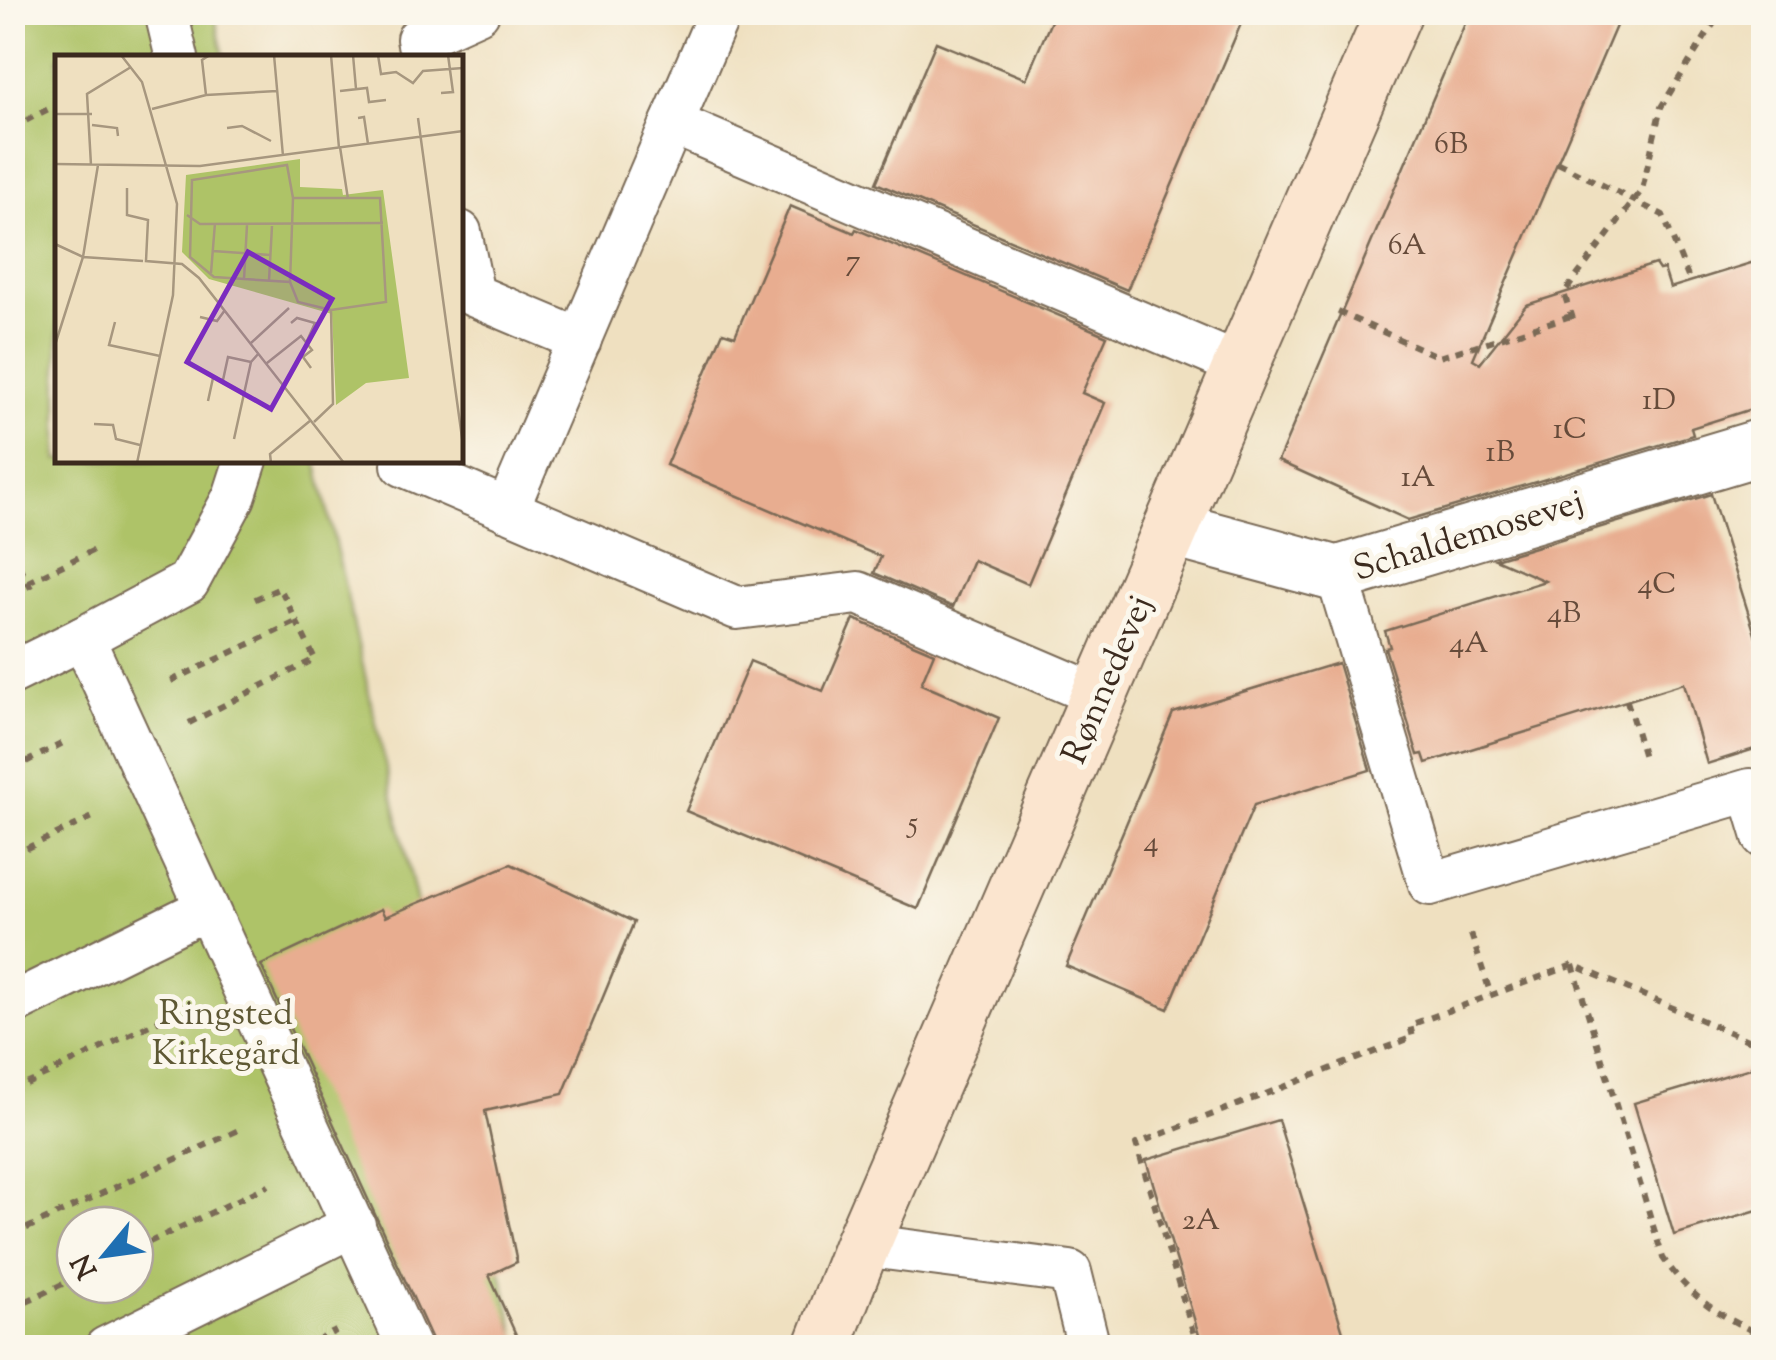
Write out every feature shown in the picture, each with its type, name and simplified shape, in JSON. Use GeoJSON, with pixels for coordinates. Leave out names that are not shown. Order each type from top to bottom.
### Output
{"type":"FeatureCollection","features":[{"type":"Feature","properties":{"kind":"street","name":"Rønnedevej"},"geometry":{"type":"LineString","coordinates":[[822,1348],[862,1245],[1394,12]]}},
{"type":"Feature","properties":{"kind":"street","name":"Schaldemosevej"},"geometry":{"type":"LineString","coordinates":[[1171,528],[1337,574],[1764,446]]}},
{"type":"Feature","properties":{"kind":"lane"},"geometry":{"type":"LineString","coordinates":[[166,12],[176,55]]}},
{"type":"Feature","properties":{"kind":"lane"},"geometry":{"type":"LineString","coordinates":[[421,55],[418,39],[478,12]]}},
{"type":"Feature","properties":{"kind":"lane"},"geometry":{"type":"LineString","coordinates":[[508,510],[717,13]]}},
{"type":"Feature","properties":{"kind":"lane"},"geometry":{"type":"LineString","coordinates":[[672,122],[1241,366]]}},
{"type":"Feature","properties":{"kind":"lane"},"geometry":{"type":"LineString","coordinates":[[462,241],[474,295],[580,340]]}},
{"type":"Feature","properties":{"kind":"lane"},"geometry":{"type":"LineString","coordinates":[[12,674],[188,582],[234,497],[245,462]]}},
{"type":"Feature","properties":{"kind":"lane"},"geometry":{"type":"LineString","coordinates":[[403,465],[737,608],[858,593],[1099,696]]}},
{"type":"Feature","properties":{"kind":"lane"},"geometry":{"type":"LineString","coordinates":[[1337,574],[1430,884],[1750,790],[1764,837]]}},
{"type":"Feature","properties":{"kind":"lane"},"geometry":{"type":"LineString","coordinates":[[83,638],[409,1348]]}},
{"type":"Feature","properties":{"kind":"lane"},"geometry":{"type":"LineString","coordinates":[[12,1004],[207,908]]}},
{"type":"Feature","properties":{"kind":"lane"},"geometry":{"type":"LineString","coordinates":[[106,1348],[354,1225]]}},
{"type":"Feature","properties":{"kind":"lane"},"geometry":{"type":"LineString","coordinates":[[862,1245],[1070,1272],[1089,1348]]}},
{"type":"Feature","properties":{"kind":"path"},"geometry":{"type":"LineString","coordinates":[[1277,285],[1439,357],[1571,317],[1564,293],[1642,190],[1661,106],[1720,12]]}},
{"type":"Feature","properties":{"kind":"path"},"geometry":{"type":"LineString","coordinates":[[12,128],[55,106]]}},
{"type":"Feature","properties":{"kind":"path"},"geometry":{"type":"LineString","coordinates":[[1558,163],[1663,215],[1690,282]]}},
{"type":"Feature","properties":{"kind":"path"},"geometry":{"type":"LineString","coordinates":[[12,334],[16,346],[12,377]]}},
{"type":"Feature","properties":{"kind":"path"},"geometry":{"type":"LineString","coordinates":[[28,582],[94,550]]}},
{"type":"Feature","properties":{"kind":"path"},"geometry":{"type":"LineString","coordinates":[[12,579],[23,574]]}},
{"type":"Feature","properties":{"kind":"path"},"geometry":{"type":"LineString","coordinates":[[134,750],[315,659],[280,588],[244,605]]}},
{"type":"Feature","properties":{"kind":"path"},"geometry":{"type":"LineString","coordinates":[[115,707],[296,622]]}},
{"type":"Feature","properties":{"kind":"path"},"geometry":{"type":"LineString","coordinates":[[12,855],[153,788]]}},
{"type":"Feature","properties":{"kind":"path"},"geometry":{"type":"LineString","coordinates":[[1573,965],[1663,1258],[1702,1304],[1764,1336]]}},
{"type":"Feature","properties":{"kind":"path"},"geometry":{"type":"LineString","coordinates":[[1198,1348],[1136,1144],[1413,1038],[1410,1025],[1573,965],[1764,1046]]}},
{"type":"Feature","properties":{"kind":"path"},"geometry":{"type":"LineString","coordinates":[[12,1091],[241,982]]}},
{"type":"Feature","properties":{"kind":"path"},"geometry":{"type":"LineString","coordinates":[[12,1235],[296,1104]]}},
{"type":"Feature","properties":{"kind":"path"},"geometry":{"type":"LineString","coordinates":[[155,1239],[323,1159]]}},
{"type":"Feature","properties":{"kind":"path"},"geometry":{"type":"LineString","coordinates":[[12,1308],[55,1288]]}},
{"type":"Feature","properties":{"kind":"green space","name":"Ringsted Kirkegård"},"geometry":{"type":"Polygon","coordinates":[[[12,13],[214,13],[224,55],[55,55],[55,462],[316,462],[518,1347],[13,1347],[12,13]]]}},
{"type":"Feature","properties":{"kind":"building"},"geometry":{"type":"Polygon","coordinates":[[[1055,12],[1246,12],[1127,290],[876,183],[936,42],[1026,79],[1055,12]]]}},
{"type":"Feature","properties":{"kind":"building"},"geometry":{"type":"Polygon","coordinates":[[[1470,12],[1622,12],[1473,359],[1480,363],[1526,305],[1655,264],[1659,270],[1664,269],[1670,288],[1764,259],[1764,405],[1691,428],[1693,435],[1408,520],[1278,461],[1470,12]]]}},
{"type":"Feature","properties":{"kind":"building"},"geometry":{"type":"Polygon","coordinates":[[[790,206],[854,233],[856,229],[1107,336],[1082,393],[1105,403],[1028,584],[973,560],[953,607],[874,573],[881,557],[666,465],[723,332],[735,336],[790,206]]]}},
{"type":"Feature","properties":{"kind":"building"},"geometry":{"type":"Polygon","coordinates":[[[1711,494],[1764,663],[1764,746],[1707,764],[1684,683],[1426,763],[1423,754],[1418,755],[1385,648],[1390,647],[1385,631],[1545,581],[1495,559],[1711,494]]]}},
{"type":"Feature","properties":{"kind":"building"},"geometry":{"type":"Polygon","coordinates":[[[854,619],[934,653],[921,684],[999,718],[918,909],[686,811],[750,661],[823,691],[854,619]]]}},
{"type":"Feature","properties":{"kind":"building"},"geometry":{"type":"Polygon","coordinates":[[[1338,663],[1370,770],[1254,805],[1168,1009],[1066,966],[1173,713],[1338,663]]]}},
{"type":"Feature","properties":{"kind":"building"},"geometry":{"type":"Polygon","coordinates":[[[511,864],[634,922],[563,1094],[485,1111],[517,1262],[489,1275],[522,1348],[436,1348],[261,965],[381,909],[385,917],[511,864]]]}},
{"type":"Feature","properties":{"kind":"building"},"geometry":{"type":"Polygon","coordinates":[[[1764,1064],[1764,1208],[1674,1235],[1634,1103],[1764,1064]]]}},
{"type":"Feature","properties":{"kind":"building"},"geometry":{"type":"Polygon","coordinates":[[[1278,1120],[1348,1348],[1203,1348],[1146,1160],[1278,1120]]]}}]}
